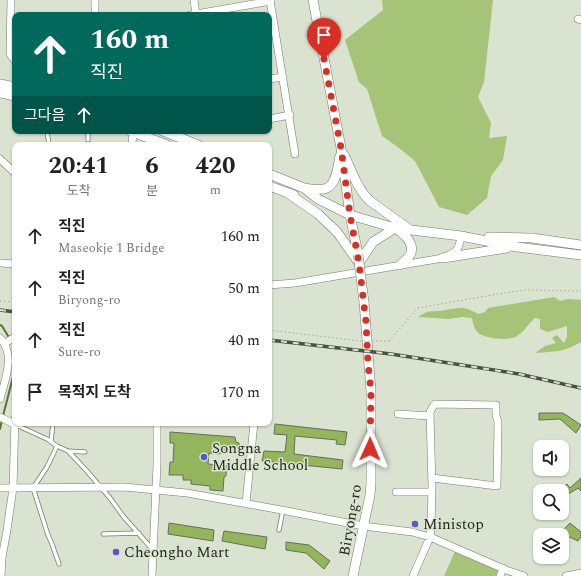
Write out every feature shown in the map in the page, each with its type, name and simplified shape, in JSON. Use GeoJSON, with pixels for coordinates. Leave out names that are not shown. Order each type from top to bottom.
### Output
{"type":"FeatureCollection","features":[{"type":"Feature","properties":{"kind":"street"},"geometry":{"type":"LineString","coordinates":[[11,0],[12,12]]}},
{"type":"Feature","properties":{"kind":"street"},"geometry":{"type":"LineString","coordinates":[[94,12],[95,0]]}},
{"type":"Feature","properties":{"kind":"street"},"geometry":{"type":"LineString","coordinates":[[194,0],[194,12]]}},
{"type":"Feature","properties":{"kind":"street"},"geometry":{"type":"LineString","coordinates":[[209,12],[270,0],[290,115],[295,154]]}},
{"type":"Feature","properties":{"kind":"street"},"geometry":{"type":"LineString","coordinates":[[313,0],[341,148],[350,215],[358,259]]}},
{"type":"Feature","properties":{"kind":"street"},"geometry":{"type":"LineString","coordinates":[[12,33],[10,54],[12,57]]}},
{"type":"Feature","properties":{"kind":"street"},"geometry":{"type":"LineString","coordinates":[[272,41],[277,40]]}},
{"type":"Feature","properties":{"kind":"street"},"geometry":{"type":"LineString","coordinates":[[272,78],[283,76]]}},
{"type":"Feature","properties":{"kind":"street"},"geometry":{"type":"LineString","coordinates":[[0,84],[12,86]]}},
{"type":"Feature","properties":{"kind":"street"},"geometry":{"type":"LineString","coordinates":[[0,93],[12,95]]}},
{"type":"Feature","properties":{"kind":"street"},"geometry":{"type":"LineString","coordinates":[[272,118],[290,115]]}},
{"type":"Feature","properties":{"kind":"street"},"geometry":{"type":"LineString","coordinates":[[140,134],[160,142]]}},
{"type":"Feature","properties":{"kind":"street"},"geometry":{"type":"LineString","coordinates":[[170,134],[190,142]]}},
{"type":"Feature","properties":{"kind":"street"},"geometry":{"type":"LineString","coordinates":[[304,188],[327,188],[333,182],[341,148]]}},
{"type":"Feature","properties":{"kind":"street"},"geometry":{"type":"LineString","coordinates":[[341,148],[364,196],[374,205],[410,230]]}},
{"type":"Feature","properties":{"kind":"street"},"geometry":{"type":"LineString","coordinates":[[0,159],[12,170]]}},
{"type":"Feature","properties":{"kind":"street"},"geometry":{"type":"LineString","coordinates":[[272,175],[304,188],[318,199],[350,215],[395,228],[462,236],[517,247],[581,255]]}},
{"type":"Feature","properties":{"kind":"street"},"geometry":{"type":"LineString","coordinates":[[272,187],[289,194],[318,199]]}},
{"type":"Feature","properties":{"kind":"street"},"geometry":{"type":"LineString","coordinates":[[289,194],[329,223],[343,239],[348,249],[358,259]]}},
{"type":"Feature","properties":{"kind":"street"},"geometry":{"type":"LineString","coordinates":[[358,259],[367,253],[373,242],[395,228]]}},
{"type":"Feature","properties":{"kind":"street"},"geometry":{"type":"LineString","coordinates":[[395,228],[402,233],[410,243],[411,253],[409,257],[400,265]]}},
{"type":"Feature","properties":{"kind":"street"},"geometry":{"type":"LineString","coordinates":[[462,236],[532,238],[581,245]]}},
{"type":"Feature","properties":{"kind":"street"},"geometry":{"type":"LineString","coordinates":[[443,258],[454,253],[460,248],[462,236]]}},
{"type":"Feature","properties":{"kind":"street"},"geometry":{"type":"LineString","coordinates":[[272,285],[295,283],[517,247]]}},
{"type":"Feature","properties":{"kind":"street","name":"Biryong-ro"},"geometry":{"type":"LineString","coordinates":[[353,576],[371,484],[371,391],[364,302],[358,259]]}},
{"type":"Feature","properties":{"kind":"street"},"geometry":{"type":"LineString","coordinates":[[0,263],[12,264]]}},
{"type":"Feature","properties":{"kind":"street"},"geometry":{"type":"LineString","coordinates":[[0,399],[9,360],[4,341]]}},
{"type":"Feature","properties":{"kind":"street"},"geometry":{"type":"LineString","coordinates":[[413,576],[430,537],[432,492],[431,409],[436,404],[496,405],[498,422],[497,486],[432,478]]}},
{"type":"Feature","properties":{"kind":"street"},"geometry":{"type":"LineString","coordinates":[[398,414],[430,416]]}},
{"type":"Feature","properties":{"kind":"street"},"geometry":{"type":"LineString","coordinates":[[0,417],[12,422]]}},
{"type":"Feature","properties":{"kind":"street"},"geometry":{"type":"LineString","coordinates":[[1,576],[2,558],[13,488],[13,426]]}},
{"type":"Feature","properties":{"kind":"street"},"geometry":{"type":"LineString","coordinates":[[152,576],[157,465],[157,426]]}},
{"type":"Feature","properties":{"kind":"street"},"geometry":{"type":"LineString","coordinates":[[246,503],[254,426]]}},
{"type":"Feature","properties":{"kind":"street"},"geometry":{"type":"LineString","coordinates":[[0,488],[124,486],[155,489],[246,503],[364,526],[412,532],[430,537],[524,576]]}},
{"type":"Feature","properties":{"kind":"street"},"geometry":{"type":"LineString","coordinates":[[396,492],[432,492]]}},
{"type":"Feature","properties":{"kind":"street"},"geometry":{"type":"LineString","coordinates":[[500,576],[502,568]]}},
{"type":"Feature","properties":{"kind":"street"},"geometry":{"type":"LineString","coordinates":[[566,576],[581,573]]}},
{"type":"Feature","properties":{"kind":"lane"},"geometry":{"type":"LineString","coordinates":[[88,134],[88,140]]}},
{"type":"Feature","properties":{"kind":"lane"},"geometry":{"type":"LineString","coordinates":[[21,426],[68,451],[85,452]]}},
{"type":"Feature","properties":{"kind":"lane"},"geometry":{"type":"LineString","coordinates":[[51,442],[53,426]]}},
{"type":"Feature","properties":{"kind":"lane"},"geometry":{"type":"LineString","coordinates":[[57,446],[47,467],[33,488],[59,564]]}},
{"type":"Feature","properties":{"kind":"lane"},"geometry":{"type":"LineString","coordinates":[[68,451],[110,498],[123,516],[139,532],[153,551]]}},
{"type":"Feature","properties":{"kind":"lane"},"geometry":{"type":"LineString","coordinates":[[279,530],[283,510]]}},
{"type":"Feature","properties":{"kind":"lane"},"geometry":{"type":"LineString","coordinates":[[103,534],[139,532]]}},
{"type":"Feature","properties":{"kind":"path"},"geometry":{"type":"LineString","coordinates":[[272,330],[359,340],[389,341],[418,308],[525,290],[581,291]]}},
{"type":"Feature","properties":{"kind":"path"},"geometry":{"type":"LineString","coordinates":[[0,301],[12,302]]}},
{"type":"Feature","properties":{"kind":"green space"},"geometry":{"type":"Polygon","coordinates":[[[382,0],[493,0],[484,82],[478,97],[491,123],[489,138],[507,136],[503,160],[491,176],[487,198],[467,215],[439,207],[415,161],[382,136],[367,89],[359,82],[345,40],[383,10],[382,0]]]}},
{"type":"Feature","properties":{"kind":"green space"},"geometry":{"type":"Polygon","coordinates":[[[554,297],[560,301],[568,299],[581,300],[581,342],[559,351],[535,353],[545,346],[556,343],[552,338],[557,335],[564,343],[567,337],[567,326],[548,332],[540,329],[540,319],[535,318],[514,338],[499,339],[484,336],[478,333],[472,318],[462,317],[449,319],[418,317],[429,312],[458,308],[465,308],[478,314],[485,312],[488,308],[554,297]]]}},
{"type":"Feature","properties":{"kind":"green space"},"geometry":{"type":"Polygon","coordinates":[[[456,549],[503,568],[500,576],[444,576],[456,549]]]}},
{"type":"Feature","properties":{"kind":"building"},"geometry":{"type":"Polygon","coordinates":[[[539,413],[563,413],[581,425],[576,433],[560,419],[539,420],[539,413]]]}},
{"type":"Feature","properties":{"kind":"building"},"geometry":{"type":"Polygon","coordinates":[[[275,424],[347,432],[345,445],[336,444],[337,440],[295,436],[294,454],[343,460],[342,469],[262,461],[264,451],[285,452],[287,435],[274,434],[275,424]]]}},
{"type":"Feature","properties":{"kind":"building"},"geometry":{"type":"Polygon","coordinates":[[[170,432],[235,437],[236,442],[239,443],[239,450],[221,450],[220,454],[209,453],[208,464],[227,466],[226,476],[224,477],[223,491],[210,490],[210,486],[191,484],[191,480],[183,480],[183,475],[169,475],[170,462],[173,462],[174,443],[170,443],[170,432]]]}},
{"type":"Feature","properties":{"kind":"building"},"geometry":{"type":"Polygon","coordinates":[[[581,478],[581,491],[578,488],[569,494],[569,487],[570,488],[581,478]]]}},
{"type":"Feature","properties":{"kind":"building"},"geometry":{"type":"Polygon","coordinates":[[[169,523],[214,530],[213,541],[168,534],[169,523]]]}},
{"type":"Feature","properties":{"kind":"building"},"geometry":{"type":"Polygon","coordinates":[[[570,523],[581,532],[581,537],[578,541],[569,537],[569,528],[565,528],[570,523]]]}},
{"type":"Feature","properties":{"kind":"building"},"geometry":{"type":"Polygon","coordinates":[[[224,531],[267,537],[265,549],[222,541],[224,531]]]}},
{"type":"Feature","properties":{"kind":"building"},"geometry":{"type":"Polygon","coordinates":[[[286,542],[309,545],[330,561],[324,569],[306,553],[286,550],[286,542]]]}},
{"type":"Feature","properties":{"kind":"waterway"},"geometry":{"type":"LineString","coordinates":[[0,325],[12,342]]}},
{"type":"Feature","properties":{"kind":"waterway"},"geometry":{"type":"LineString","coordinates":[[3,416],[12,381]]}},
{"type":"Feature","properties":{"kind":"waterway"},"geometry":{"type":"LineString","coordinates":[[0,429],[2,420]]}},
{"type":"Feature","properties":{"kind":"railway"},"geometry":{"type":"LineString","coordinates":[[0,310],[12,312]]}},
{"type":"Feature","properties":{"kind":"railway"},"geometry":{"type":"LineString","coordinates":[[272,340],[391,354],[519,374],[581,388]]}},
{"type":"Feature","properties":{"kind":"place","name":"Songna Middle School"},"geometry":{"type":"Point","coordinates":[204,457]}},
{"type":"Feature","properties":{"kind":"place","name":"Ministop"},"geometry":{"type":"Point","coordinates":[415,524]}},
{"type":"Feature","properties":{"kind":"place","name":"Cheongho Mart"},"geometry":{"type":"Point","coordinates":[116,552]}},
{"type":"Feature","properties":{"kind":"route"},"geometry":{"type":"LineString","coordinates":[[324,59],[341,148],[350,215],[359,263],[366,322],[371,391],[370,449]]}}]}
